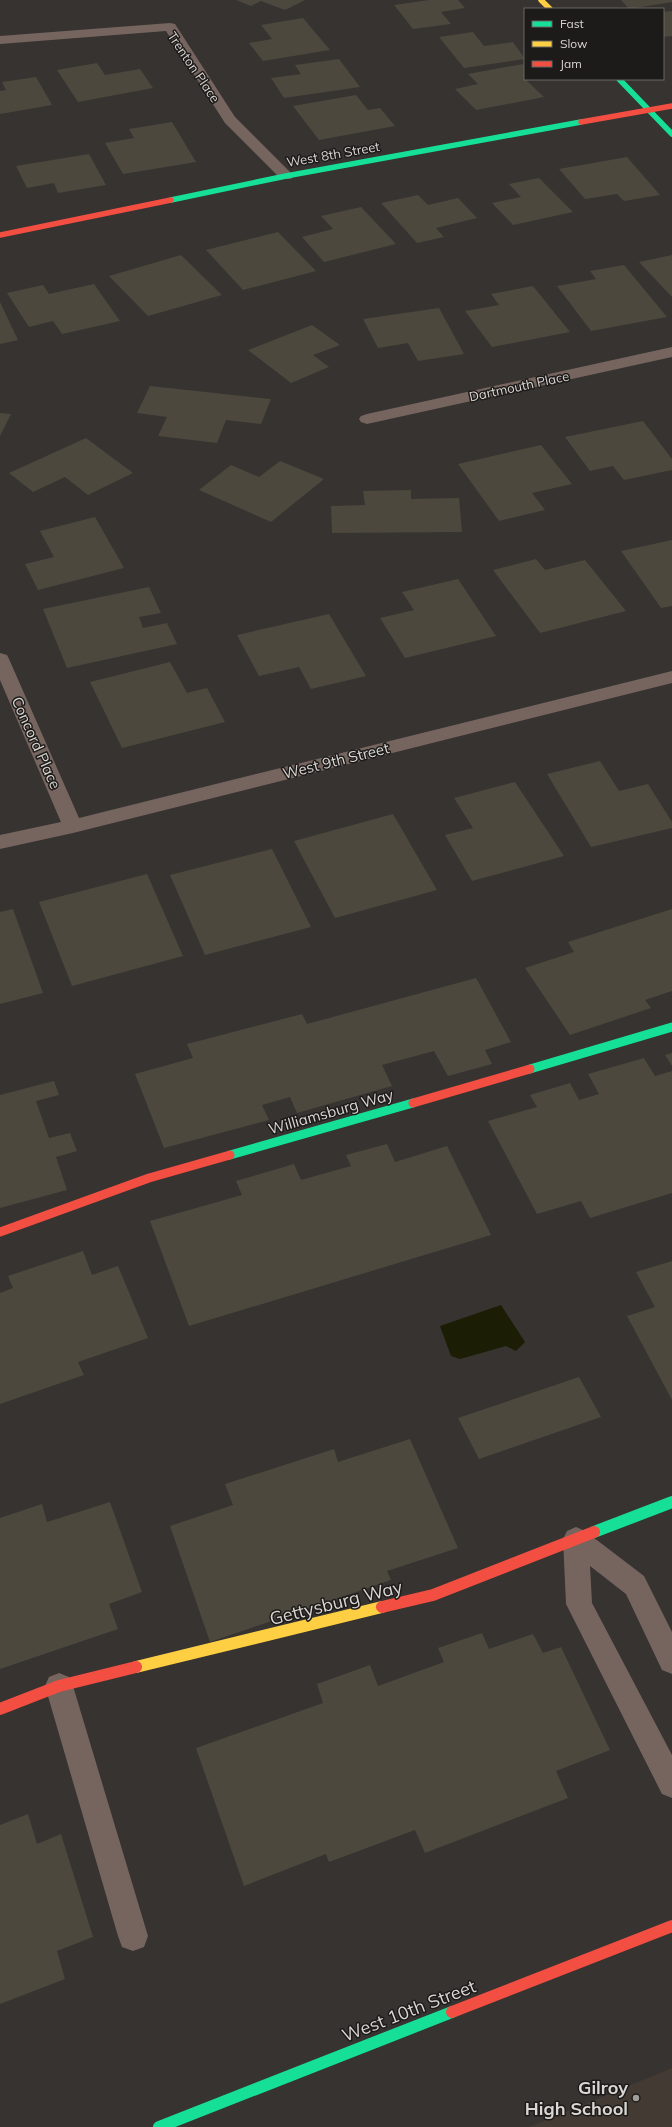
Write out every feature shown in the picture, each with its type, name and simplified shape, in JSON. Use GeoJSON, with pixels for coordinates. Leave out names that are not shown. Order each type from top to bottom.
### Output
{"type":"FeatureCollection","features":[{"type":"Feature","properties":{"kind":"street"},"geometry":{"type":"LineString","coordinates":[[541,0],[549,8]]}},
{"type":"Feature","properties":{"kind":"street","name":"Trenton Place"},"geometry":{"type":"LineString","coordinates":[[0,40],[170,28],[230,120],[286,176]]}},
{"type":"Feature","properties":{"kind":"street"},"geometry":{"type":"LineString","coordinates":[[620,80],[672,134]]}},
{"type":"Feature","properties":{"kind":"street","name":"West 8th Street"},"geometry":{"type":"LineString","coordinates":[[0,235],[286,176],[672,106]]}},
{"type":"Feature","properties":{"kind":"street","name":"Dartmouth Place"},"geometry":{"type":"LineString","coordinates":[[367,419],[672,352]]}},
{"type":"Feature","properties":{"kind":"street","name":"Concord Place"},"geometry":{"type":"LineString","coordinates":[[0,659],[73,826]]}},
{"type":"Feature","properties":{"kind":"street","name":"West 9th Street"},"geometry":{"type":"LineString","coordinates":[[0,842],[73,826],[672,677]]}},
{"type":"Feature","properties":{"kind":"street","name":"Williamsburg Way"},"geometry":{"type":"LineString","coordinates":[[0,1232],[149,1178],[377,1114],[672,1027]]}},
{"type":"Feature","properties":{"kind":"street","name":"Gettysburg Way"},"geometry":{"type":"LineString","coordinates":[[0,1710],[59,1686],[433,1595],[672,1502]]}},
{"type":"Feature","properties":{"kind":"street"},"geometry":{"type":"LineString","coordinates":[[576,1539],[635,1585],[672,1661]]}},
{"type":"Feature","properties":{"kind":"street"},"geometry":{"type":"LineString","coordinates":[[576,1539],[579,1604],[672,1784]]}},
{"type":"Feature","properties":{"kind":"street"},"geometry":{"type":"LineString","coordinates":[[59,1686],[133,1936]]}},
{"type":"Feature","properties":{"kind":"street","name":"West 10th Street"},"geometry":{"type":"LineString","coordinates":[[159,2127],[672,1926]]}},
{"type":"Feature","properties":{"kind":"shaded area"},"geometry":{"type":"Polygon","coordinates":[[[501,1305],[525,1342],[516,1351],[506,1346],[460,1359],[451,1356],[440,1326],[501,1305]]]}},
{"type":"Feature","properties":{"kind":"shaded area","name":"Gilroy High School"},"geometry":{"type":"Polygon","coordinates":[[[672,2068],[672,2127],[529,2127],[672,2068]]]}},
{"type":"Feature","properties":{"kind":"building"},"geometry":{"type":"Polygon","coordinates":[[[236,0],[305,0],[285,10],[261,1],[251,6],[236,0]]]}},
{"type":"Feature","properties":{"kind":"building"},"geometry":{"type":"Polygon","coordinates":[[[429,0],[458,0],[465,8],[441,12],[451,24],[413,29],[394,5],[429,0]]]}},
{"type":"Feature","properties":{"kind":"building"},"geometry":{"type":"Polygon","coordinates":[[[621,0],[672,0],[672,2],[628,8],[621,0]]]}},
{"type":"Feature","properties":{"kind":"building"},"geometry":{"type":"Polygon","coordinates":[[[672,11],[672,36],[664,37],[664,12],[672,11]]]}},
{"type":"Feature","properties":{"kind":"building"},"geometry":{"type":"Polygon","coordinates":[[[303,18],[330,50],[263,61],[249,43],[272,39],[261,25],[303,18]]]}},
{"type":"Feature","properties":{"kind":"building"},"geometry":{"type":"Polygon","coordinates":[[[473,32],[484,46],[513,42],[524,59],[464,68],[439,37],[473,32]]]}},
{"type":"Feature","properties":{"kind":"building"},"geometry":{"type":"Polygon","coordinates":[[[339,59],[360,87],[284,98],[271,78],[301,74],[295,65],[339,59]]]}},
{"type":"Feature","properties":{"kind":"building"},"geometry":{"type":"Polygon","coordinates":[[[97,63],[105,75],[140,69],[153,88],[78,102],[57,70],[97,63]]]}},
{"type":"Feature","properties":{"kind":"building"},"geometry":{"type":"Polygon","coordinates":[[[523,64],[524,80],[530,80],[527,81],[544,97],[476,110],[455,89],[478,84],[468,74],[523,64]]]}},
{"type":"Feature","properties":{"kind":"building"},"geometry":{"type":"Polygon","coordinates":[[[36,77],[52,105],[0,114],[0,91],[6,90],[2,82],[36,77]]]}},
{"type":"Feature","properties":{"kind":"building"},"geometry":{"type":"Polygon","coordinates":[[[356,95],[368,110],[380,108],[395,126],[319,140],[293,106],[356,95]]]}},
{"type":"Feature","properties":{"kind":"building"},"geometry":{"type":"Polygon","coordinates":[[[172,122],[196,162],[123,174],[105,143],[134,138],[129,129],[172,122]]]}},
{"type":"Feature","properties":{"kind":"building"},"geometry":{"type":"Polygon","coordinates":[[[89,154],[106,185],[58,193],[54,183],[27,188],[16,166],[89,154]]]}},
{"type":"Feature","properties":{"kind":"building"},"geometry":{"type":"Polygon","coordinates":[[[627,157],[660,195],[624,201],[617,194],[585,199],[559,169],[627,157]]]}},
{"type":"Feature","properties":{"kind":"building"},"geometry":{"type":"Polygon","coordinates":[[[539,178],[573,212],[513,225],[492,203],[521,197],[509,184],[539,178]]]}},
{"type":"Feature","properties":{"kind":"building"},"geometry":{"type":"Polygon","coordinates":[[[418,195],[428,205],[458,198],[477,218],[436,228],[444,237],[417,243],[381,203],[418,195]]]}},
{"type":"Feature","properties":{"kind":"building"},"geometry":{"type":"Polygon","coordinates":[[[361,207],[396,244],[324,262],[302,237],[333,229],[321,216],[361,207]]]}},
{"type":"Feature","properties":{"kind":"building"},"geometry":{"type":"Polygon","coordinates":[[[278,232],[316,271],[243,290],[206,250],[278,232]]]}},
{"type":"Feature","properties":{"kind":"building"},"geometry":{"type":"Polygon","coordinates":[[[181,255],[222,295],[148,316],[109,276],[181,255]]]}},
{"type":"Feature","properties":{"kind":"building"},"geometry":{"type":"Polygon","coordinates":[[[672,255],[672,297],[639,262],[672,255]]]}},
{"type":"Feature","properties":{"kind":"building"},"geometry":{"type":"Polygon","coordinates":[[[624,265],[667,317],[591,331],[557,286],[596,279],[590,271],[624,265]]]}},
{"type":"Feature","properties":{"kind":"building"},"geometry":{"type":"Polygon","coordinates":[[[94,284],[120,321],[62,334],[53,321],[29,327],[7,293],[43,285],[49,294],[94,284]]]}},
{"type":"Feature","properties":{"kind":"building"},"geometry":{"type":"Polygon","coordinates":[[[533,286],[570,332],[492,347],[465,311],[499,305],[491,294],[533,286]]]}},
{"type":"Feature","properties":{"kind":"building"},"geometry":{"type":"Polygon","coordinates":[[[0,302],[18,340],[0,344],[0,302]]]}},
{"type":"Feature","properties":{"kind":"building"},"geometry":{"type":"Polygon","coordinates":[[[439,308],[464,354],[418,361],[408,343],[378,348],[363,319],[439,308]]]}},
{"type":"Feature","properties":{"kind":"building"},"geometry":{"type":"Polygon","coordinates":[[[312,325],[340,345],[313,355],[329,367],[291,383],[248,350],[312,325]]]}},
{"type":"Feature","properties":{"kind":"building"},"geometry":{"type":"Polygon","coordinates":[[[150,386],[271,399],[261,424],[226,420],[217,443],[158,436],[167,417],[137,413],[150,386]]]}},
{"type":"Feature","properties":{"kind":"building"},"geometry":{"type":"Polygon","coordinates":[[[0,413],[11,414],[0,436],[0,413]]]}},
{"type":"Feature","properties":{"kind":"building"},"geometry":{"type":"Polygon","coordinates":[[[643,421],[672,459],[672,470],[624,480],[613,466],[590,471],[565,437],[643,421]]]}},
{"type":"Feature","properties":{"kind":"building"},"geometry":{"type":"Polygon","coordinates":[[[86,438],[133,473],[88,495],[65,477],[33,492],[9,473],[86,438]]]}},
{"type":"Feature","properties":{"kind":"building"},"geometry":{"type":"Polygon","coordinates":[[[541,445],[572,484],[532,493],[545,510],[499,521],[458,464],[541,445]]]}},
{"type":"Feature","properties":{"kind":"building"},"geometry":{"type":"Polygon","coordinates":[[[280,461],[324,479],[271,522],[199,490],[231,465],[259,477],[280,461]]]}},
{"type":"Feature","properties":{"kind":"building"},"geometry":{"type":"Polygon","coordinates":[[[411,490],[411,499],[459,498],[462,532],[332,533],[331,506],[365,505],[363,491],[411,490]]]}},
{"type":"Feature","properties":{"kind":"building"},"geometry":{"type":"Polygon","coordinates":[[[95,517],[124,568],[38,590],[25,564],[54,557],[40,531],[95,517]]]}},
{"type":"Feature","properties":{"kind":"building"},"geometry":{"type":"Polygon","coordinates":[[[672,540],[672,606],[661,608],[621,551],[672,540]]]}},
{"type":"Feature","properties":{"kind":"building"},"geometry":{"type":"Polygon","coordinates":[[[536,559],[545,570],[585,560],[626,611],[540,633],[493,570],[536,559]]]}},
{"type":"Feature","properties":{"kind":"building"},"geometry":{"type":"Polygon","coordinates":[[[458,579],[496,636],[405,658],[380,618],[414,610],[402,592],[458,579]]]}},
{"type":"Feature","properties":{"kind":"building"},"geometry":{"type":"Polygon","coordinates":[[[149,587],[161,613],[139,617],[143,628],[167,623],[177,644],[67,668],[43,609],[149,587]]]}},
{"type":"Feature","properties":{"kind":"building"},"geometry":{"type":"Polygon","coordinates":[[[329,614],[366,676],[311,689],[299,667],[259,676],[237,635],[329,614]]]}},
{"type":"Feature","properties":{"kind":"building"},"geometry":{"type":"Polygon","coordinates":[[[170,662],[187,693],[207,688],[225,722],[122,748],[90,682],[170,662]]]}},
{"type":"Feature","properties":{"kind":"building"},"geometry":{"type":"Polygon","coordinates":[[[600,761],[619,791],[648,784],[672,822],[672,828],[591,847],[547,774],[600,761]]]}},
{"type":"Feature","properties":{"kind":"building"},"geometry":{"type":"Polygon","coordinates":[[[515,782],[564,856],[472,881],[445,835],[473,828],[454,798],[515,782]]]}},
{"type":"Feature","properties":{"kind":"building"},"geometry":{"type":"Polygon","coordinates":[[[393,814],[437,890],[335,918],[294,841],[393,814]]]}},
{"type":"Feature","properties":{"kind":"building"},"geometry":{"type":"Polygon","coordinates":[[[272,849],[311,927],[205,955],[170,875],[272,849]]]}},
{"type":"Feature","properties":{"kind":"building"},"geometry":{"type":"Polygon","coordinates":[[[147,874],[183,956],[72,986],[39,902],[147,874]]]}},
{"type":"Feature","properties":{"kind":"building"},"geometry":{"type":"Polygon","coordinates":[[[13,909],[43,993],[0,1004],[0,912],[13,909]]]}},
{"type":"Feature","properties":{"kind":"building"},"geometry":{"type":"Polygon","coordinates":[[[672,909],[672,991],[645,1000],[651,1008],[570,1035],[525,968],[574,952],[568,942],[672,909]]]}},
{"type":"Feature","properties":{"kind":"building"},"geometry":{"type":"Polygon","coordinates":[[[476,978],[511,1042],[485,1050],[492,1064],[448,1076],[434,1051],[382,1065],[392,1086],[297,1113],[290,1097],[262,1105],[269,1120],[164,1148],[135,1074],[193,1058],[187,1044],[302,1014],[307,1024],[476,978]]]}},
{"type":"Feature","properties":{"kind":"building"},"geometry":{"type":"Polygon","coordinates":[[[672,1053],[672,1066],[665,1055],[672,1053]]]}},
{"type":"Feature","properties":{"kind":"building"},"geometry":{"type":"Polygon","coordinates":[[[644,1058],[655,1076],[672,1071],[672,1193],[590,1218],[581,1201],[537,1214],[488,1121],[537,1107],[530,1095],[570,1083],[579,1100],[599,1094],[588,1074],[644,1058]]]}},
{"type":"Feature","properties":{"kind":"building"},"geometry":{"type":"Polygon","coordinates":[[[54,1081],[59,1095],[36,1101],[49,1138],[70,1133],[77,1151],[56,1157],[67,1190],[0,1208],[0,1095],[54,1081]]]}},
{"type":"Feature","properties":{"kind":"building"},"geometry":{"type":"Polygon","coordinates":[[[387,1144],[395,1162],[447,1146],[491,1235],[189,1326],[150,1221],[242,1195],[236,1181],[294,1164],[301,1180],[351,1166],[346,1155],[387,1144]]]}},
{"type":"Feature","properties":{"kind":"building"},"geometry":{"type":"Polygon","coordinates":[[[83,1251],[92,1275],[118,1266],[148,1338],[78,1362],[84,1375],[0,1404],[0,1293],[13,1288],[8,1276],[83,1251]]]}},
{"type":"Feature","properties":{"kind":"building"},"geometry":{"type":"Polygon","coordinates":[[[672,1261],[672,1400],[627,1316],[655,1307],[636,1272],[672,1261]]]}},
{"type":"Feature","properties":{"kind":"building"},"geometry":{"type":"Polygon","coordinates":[[[579,1377],[601,1417],[479,1459],[458,1418],[579,1377]]]}},
{"type":"Feature","properties":{"kind":"building"},"geometry":{"type":"Polygon","coordinates":[[[410,1439],[458,1548],[387,1571],[391,1580],[210,1642],[170,1526],[233,1505],[225,1484],[334,1449],[338,1462],[410,1439]]]}},
{"type":"Feature","properties":{"kind":"building"},"geometry":{"type":"Polygon","coordinates":[[[110,1502],[142,1592],[109,1604],[118,1629],[0,1669],[0,1518],[42,1504],[47,1522],[110,1502]]]}},
{"type":"Feature","properties":{"kind":"building"},"geometry":{"type":"Polygon","coordinates":[[[482,1633],[489,1649],[533,1634],[543,1653],[561,1647],[610,1750],[556,1771],[568,1798],[425,1853],[415,1830],[329,1862],[326,1854],[244,1886],[196,1748],[323,1703],[317,1684],[370,1665],[378,1686],[444,1662],[438,1648],[482,1633]]]}},
{"type":"Feature","properties":{"kind":"building"},"geometry":{"type":"Polygon","coordinates":[[[28,1814],[37,1844],[61,1834],[93,1937],[57,1951],[65,1979],[0,2004],[0,1825],[28,1814]]]}},
{"type":"Feature","properties":{"kind":"traffic: fast"},"geometry":{"type":"LineString","coordinates":[[620,80],[672,134]]}},
{"type":"Feature","properties":{"kind":"traffic: fast"},"geometry":{"type":"LineString","coordinates":[[171,200],[286,176],[581,122]]}},
{"type":"Feature","properties":{"kind":"traffic: fast"},"geometry":{"type":"LineString","coordinates":[[530,1069],[672,1027]]}},
{"type":"Feature","properties":{"kind":"traffic: fast"},"geometry":{"type":"LineString","coordinates":[[230,1155],[413,1103]]}},
{"type":"Feature","properties":{"kind":"traffic: fast"},"geometry":{"type":"LineString","coordinates":[[594,1532],[672,1502]]}},
{"type":"Feature","properties":{"kind":"traffic: fast"},"geometry":{"type":"LineString","coordinates":[[159,2127],[452,2012]]}},
{"type":"Feature","properties":{"kind":"traffic: slow"},"geometry":{"type":"LineString","coordinates":[[541,0],[549,8]]}},
{"type":"Feature","properties":{"kind":"traffic: slow"},"geometry":{"type":"LineString","coordinates":[[136,1667],[382,1607]]}},
{"type":"Feature","properties":{"kind":"traffic: jam"},"geometry":{"type":"LineString","coordinates":[[581,122],[672,106]]}},
{"type":"Feature","properties":{"kind":"traffic: jam"},"geometry":{"type":"LineString","coordinates":[[0,235],[171,200]]}},
{"type":"Feature","properties":{"kind":"traffic: jam"},"geometry":{"type":"LineString","coordinates":[[413,1103],[530,1069]]}},
{"type":"Feature","properties":{"kind":"traffic: jam"},"geometry":{"type":"LineString","coordinates":[[0,1232],[149,1178],[230,1155]]}},
{"type":"Feature","properties":{"kind":"traffic: jam"},"geometry":{"type":"LineString","coordinates":[[382,1607],[433,1595],[594,1532]]}},
{"type":"Feature","properties":{"kind":"traffic: jam"},"geometry":{"type":"LineString","coordinates":[[0,1709],[59,1686],[136,1667]]}},
{"type":"Feature","properties":{"kind":"traffic: jam"},"geometry":{"type":"LineString","coordinates":[[452,2012],[672,1926]]}},
{"type":"Feature","properties":{"kind":"place","name":"Gilroy High School"},"geometry":{"type":"Point","coordinates":[636,2098]}}]}
